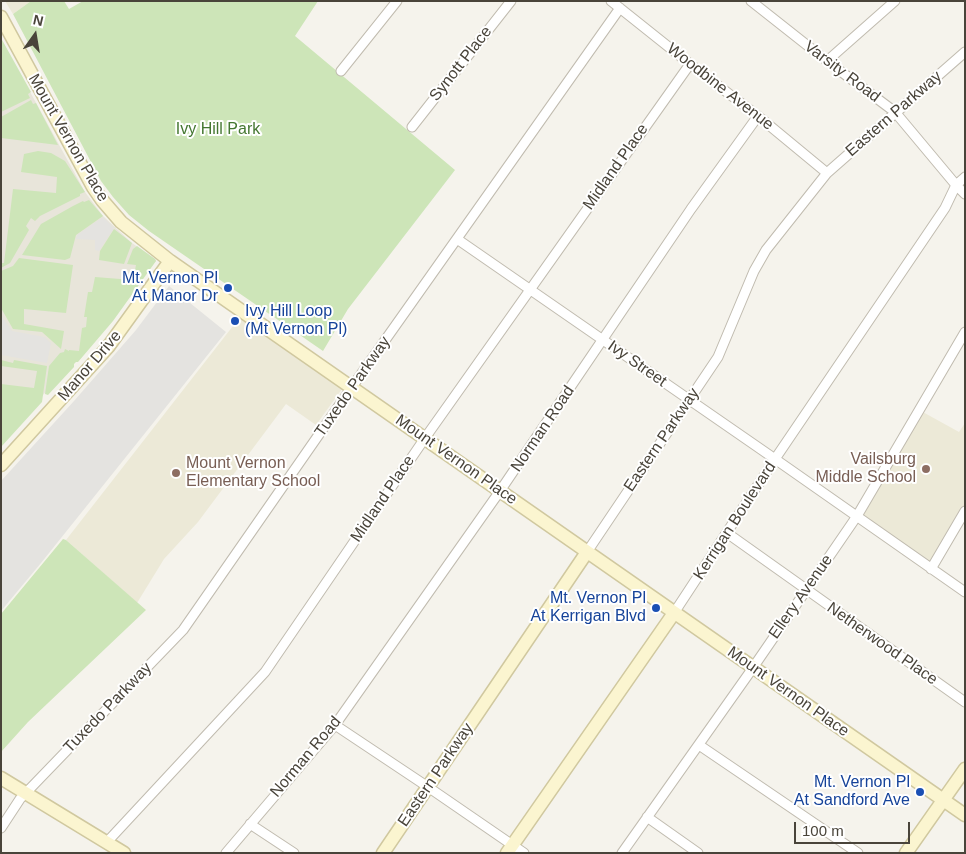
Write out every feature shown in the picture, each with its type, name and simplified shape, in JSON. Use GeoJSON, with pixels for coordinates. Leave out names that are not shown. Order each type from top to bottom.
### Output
{"type":"FeatureCollection","features":[{"type":"Feature","properties":{"kind":"street"},"geometry":{"type":"LineString","coordinates":[[341,71],[398,1]]}},
{"type":"Feature","properties":{"kind":"street","name":"Synott Place"},"geometry":{"type":"LineString","coordinates":[[412,127],[511,1]]}},
{"type":"Feature","properties":{"kind":"street","name":"Woodbine Avenue"},"geometry":{"type":"LineString","coordinates":[[611,1],[758,116],[827,173]]}},
{"type":"Feature","properties":{"kind":"street"},"geometry":{"type":"LineString","coordinates":[[827,62],[895,1]]}},
{"type":"Feature","properties":{"kind":"street","name":"Varsity Road"},"geometry":{"type":"LineString","coordinates":[[755,2],[827,62],[895,112],[965,194]]}},
{"type":"Feature","properties":{"kind":"street","name":"Tuxedo Parkway"},"geometry":{"type":"LineString","coordinates":[[1,828],[25,793],[183,630],[620,8]]}},
{"type":"Feature","properties":{"kind":"street","name":"Mount Vernon Place"},"geometry":{"type":"LineString","coordinates":[[1,18],[93,186],[121,222],[170,261],[965,815]]}},
{"type":"Feature","properties":{"kind":"street","name":"Eastern Parkway"},"geometry":{"type":"LineString","coordinates":[[383,853],[718,357],[754,271],[766,250],[827,173],[965,52]]}},
{"type":"Feature","properties":{"kind":"street","name":"Midland Place"},"geometry":{"type":"LineString","coordinates":[[107,842],[264,672],[425,438],[690,64]]}},
{"type":"Feature","properties":{"kind":"street","name":"Norman Road"},"geometry":{"type":"LineString","coordinates":[[226,853],[335,725],[500,491],[691,209],[758,116]]}},
{"type":"Feature","properties":{"kind":"street"},"geometry":{"type":"LineString","coordinates":[[956,185],[965,177]]}},
{"type":"Feature","properties":{"kind":"street","name":"Kerrigan Boulevard"},"geometry":{"type":"LineString","coordinates":[[510,849],[674,613],[775,459],[945,208],[956,185]]}},
{"type":"Feature","properties":{"kind":"street","name":"Ivy Street"},"geometry":{"type":"LineString","coordinates":[[457,239],[965,592]]}},
{"type":"Feature","properties":{"kind":"street","name":"Manor Drive"},"geometry":{"type":"LineString","coordinates":[[1,465],[108,347],[170,261]]}},
{"type":"Feature","properties":{"kind":"street","name":"Ellery Avenue"},"geometry":{"type":"LineString","coordinates":[[622,853],[857,516],[965,332]]}},
{"type":"Feature","properties":{"kind":"street"},"geometry":{"type":"LineString","coordinates":[[931,569],[965,511]]}},
{"type":"Feature","properties":{"kind":"street","name":"Netherwood Place"},"geometry":{"type":"LineString","coordinates":[[726,533],[965,702]]}},
{"type":"Feature","properties":{"kind":"street"},"geometry":{"type":"LineString","coordinates":[[335,725],[428,787],[510,849],[524,853]]}},
{"type":"Feature","properties":{"kind":"street"},"geometry":{"type":"LineString","coordinates":[[698,745],[858,853]]}},
{"type":"Feature","properties":{"kind":"street"},"geometry":{"type":"LineString","coordinates":[[906,853],[965,768]]}},
{"type":"Feature","properties":{"kind":"street"},"geometry":{"type":"LineString","coordinates":[[1,778],[124,853]]}},
{"type":"Feature","properties":{"kind":"street"},"geometry":{"type":"LineString","coordinates":[[648,817],[698,853]]}},
{"type":"Feature","properties":{"kind":"street"},"geometry":{"type":"LineString","coordinates":[[250,824],[294,853]]}},
{"type":"Feature","properties":{"kind":"shaded area"},"geometry":{"type":"Polygon","coordinates":[[[5,1],[31,1],[13,14],[5,1]]]}},
{"type":"Feature","properties":{"kind":"shaded area"},"geometry":{"type":"Polygon","coordinates":[[[1,39],[85,192],[103,216],[132,243],[156,261],[1,445],[1,39]]]}},
{"type":"Feature","properties":{"kind":"shaded area"},"geometry":{"type":"Polygon","coordinates":[[[103,217],[114,228],[99,251],[95,250],[95,240],[76,239],[77,235],[103,217]]]}},
{"type":"Feature","properties":{"kind":"shaded area"},"geometry":{"type":"Polygon","coordinates":[[[169,286],[226,332],[1,611],[1,481],[136,330],[169,286]]]}},
{"type":"Feature","properties":{"kind":"shaded area"},"geometry":{"type":"Polygon","coordinates":[[[1,315],[12,331],[44,337],[51,343],[47,363],[1,355],[1,315]]]}},
{"type":"Feature","properties":{"kind":"shaded area","name":"Mount Vernon Elementary School"},"geometry":{"type":"Polygon","coordinates":[[[240,317],[342,389],[316,425],[286,404],[198,522],[164,559],[137,603],[66,540],[240,317]]]}},
{"type":"Feature","properties":{"kind":"shaded area","name":"Vailsburg Middle School"},"geometry":{"type":"Polygon","coordinates":[[[921,411],[959,432],[965,423],[965,507],[930,568],[861,516],[921,411]]]}},
{"type":"Feature","properties":{"kind":"green space","name":"Ivy Hill Park"},"geometry":{"type":"Polygon","coordinates":[[[31,1],[64,1],[69,9],[83,1],[318,1],[295,36],[455,170],[348,309],[323,351],[149,231],[129,215],[113,197],[101,181],[13,14],[31,1]]]}},
{"type":"Feature","properties":{"kind":"green space"},"geometry":{"type":"Polygon","coordinates":[[[1,38],[31,92],[28,94],[30,98],[1,112],[1,38]]]}},
{"type":"Feature","properties":{"kind":"green space"},"geometry":{"type":"Polygon","coordinates":[[[31,100],[33,104],[36,103],[58,145],[1,138],[1,117],[31,100]]]}},
{"type":"Feature","properties":{"kind":"green space"},"geometry":{"type":"Polygon","coordinates":[[[38,151],[51,153],[65,161],[85,192],[40,216],[35,221],[31,218],[26,226],[29,230],[10,263],[1,268],[1,263],[4,263],[13,189],[56,193],[57,177],[21,172],[24,154],[38,151]]]}},
{"type":"Feature","properties":{"kind":"green space"},"geometry":{"type":"Polygon","coordinates":[[[89,200],[103,216],[76,235],[70,258],[65,260],[22,255],[41,224],[83,201],[89,200]]]}},
{"type":"Feature","properties":{"kind":"green space"},"geometry":{"type":"Polygon","coordinates":[[[114,229],[132,243],[124,264],[99,260],[100,251],[114,229]]]}},
{"type":"Feature","properties":{"kind":"green space"},"geometry":{"type":"Polygon","coordinates":[[[137,246],[156,261],[113,321],[48,395],[45,394],[49,366],[65,349],[79,351],[82,328],[86,327],[87,317],[84,317],[88,292],[92,292],[95,277],[133,280],[136,265],[127,264],[133,249],[137,246]]]}},
{"type":"Feature","properties":{"kind":"green space"},"geometry":{"type":"Polygon","coordinates":[[[19,258],[73,265],[66,313],[24,309],[24,324],[64,331],[61,349],[42,332],[13,329],[1,308],[1,271],[13,266],[19,258]]]}},
{"type":"Feature","properties":{"kind":"green space"},"geometry":{"type":"Polygon","coordinates":[[[1,360],[13,363],[14,360],[47,366],[42,402],[1,447],[1,384],[34,388],[37,371],[1,366],[1,360]]]}},
{"type":"Feature","properties":{"kind":"green space"},"geometry":{"type":"Polygon","coordinates":[[[63,539],[146,610],[28,722],[1,752],[1,614],[63,539]]]}},
{"type":"Feature","properties":{"kind":"place","name":"Mt. Vernon Pl At Manor Dr"},"geometry":{"type":"Point","coordinates":[228,288]}},
{"type":"Feature","properties":{"kind":"place","name":"Ivy Hill Loop (Mt Vernon Pl)"},"geometry":{"type":"Point","coordinates":[235,321]}},
{"type":"Feature","properties":{"kind":"place","name":"Vailsburg Middle School"},"geometry":{"type":"Point","coordinates":[926,469]}},
{"type":"Feature","properties":{"kind":"place","name":"Mount Vernon Elementary School"},"geometry":{"type":"Point","coordinates":[176,473]}},
{"type":"Feature","properties":{"kind":"place","name":"Mt. Vernon Pl At Kerrigan Blvd"},"geometry":{"type":"Point","coordinates":[656,608]}},
{"type":"Feature","properties":{"kind":"place","name":"Mt. Vernon Pl At Sandford Ave"},"geometry":{"type":"Point","coordinates":[920,792]}}]}
